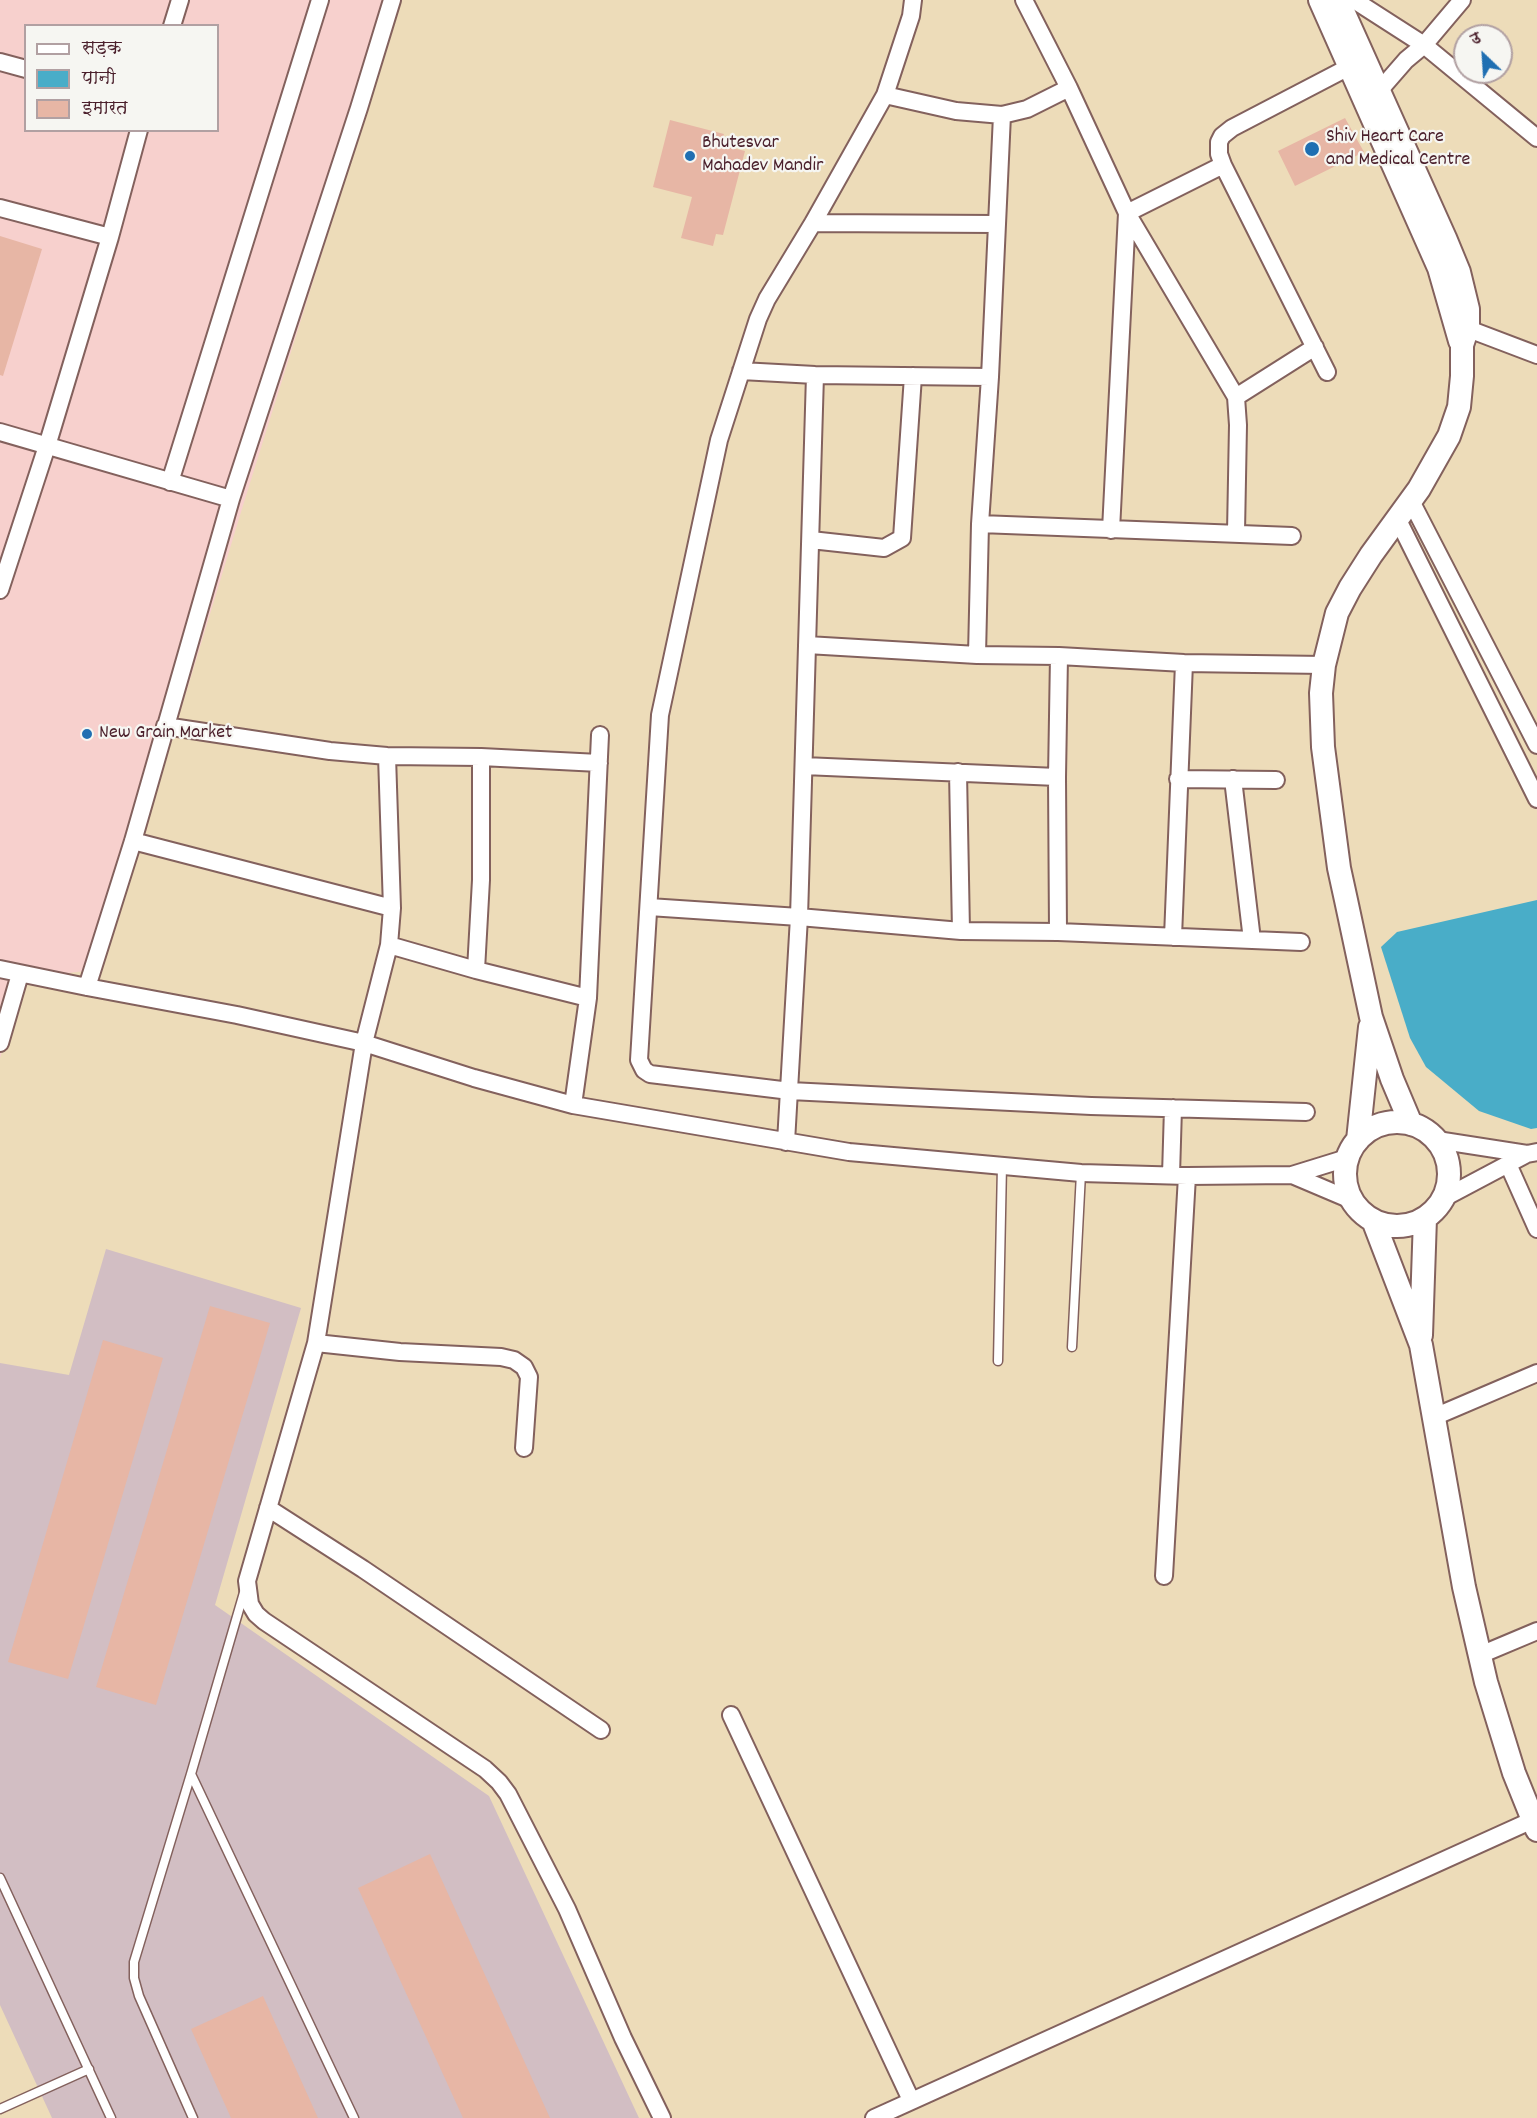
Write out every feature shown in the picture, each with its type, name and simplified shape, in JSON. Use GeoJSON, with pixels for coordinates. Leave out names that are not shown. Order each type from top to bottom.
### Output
{"type":"FeatureCollection","features":[{"type":"Feature","properties":{"kind":"main road"},"geometry":{"type":"LineString","coordinates":[[1320,0],[1439,268],[1461,332]]}},
{"type":"Feature","properties":{"kind":"main road"},"geometry":{"type":"LineString","coordinates":[[1338,0],[1459,272],[1466,300],[1461,332],[1462,376],[1458,407],[1449,436],[1439,458],[1412,501],[1355,580],[1337,613],[1324,665],[1321,693],[1323,747],[1339,868],[1371,1017],[1392,1080],[1411,1124]]}},
{"type":"Feature","properties":{"kind":"main road"},"geometry":{"type":"LineString","coordinates":[[1352,1149],[1369,1130],[1382,1124],[1397,1122],[1426,1130],[1437,1140],[1445,1153],[1449,1168],[1449,1183],[1444,1198],[1425,1218],[1399,1226],[1372,1221],[1360,1212],[1351,1200],[1346,1187],[1345,1172],[1352,1149],[1371,1017]]}},
{"type":"Feature","properties":{"kind":"main road"},"geometry":{"type":"LineString","coordinates":[[1421,1345],[1425,1218]]}},
{"type":"Feature","properties":{"kind":"main road"},"geometry":{"type":"LineString","coordinates":[[1372,1221],[1421,1345],[1464,1587],[1480,1655],[1511,1763],[1535,1822]]}},
{"type":"Feature","properties":{"kind":"street"},"geometry":{"type":"LineString","coordinates":[[173,24],[180,0]]}},
{"type":"Feature","properties":{"kind":"street"},"geometry":{"type":"LineString","coordinates":[[170,482],[320,0]]}},
{"type":"Feature","properties":{"kind":"street"},"geometry":{"type":"LineString","coordinates":[[87,987],[133,841],[231,499],[392,0]]}},
{"type":"Feature","properties":{"kind":"street"},"geometry":{"type":"LineString","coordinates":[[913,0],[885,95],[767,299],[758,319],[719,440],[660,715],[639,1060],[644,1070],[650,1074],[790,1091],[1306,1112]]}},
{"type":"Feature","properties":{"kind":"street"},"geometry":{"type":"LineString","coordinates":[[1024,0],[1069,88],[1127,213],[1236,397],[1238,426],[1236,532]]}},
{"type":"Feature","properties":{"kind":"street"},"geometry":{"type":"LineString","coordinates":[[1354,0],[1424,45],[1537,138]]}},
{"type":"Feature","properties":{"kind":"street"},"geometry":{"type":"LineString","coordinates":[[1379,91],[1406,60],[1424,45],[1462,0]]}},
{"type":"Feature","properties":{"kind":"street"},"geometry":{"type":"LineString","coordinates":[[0,62],[24,68]]}},
{"type":"Feature","properties":{"kind":"street"},"geometry":{"type":"LineString","coordinates":[[1328,372],[1223,165],[1219,154],[1219,142],[1222,136],[1232,128],[1349,67]]}},
{"type":"Feature","properties":{"kind":"street"},"geometry":{"type":"LineString","coordinates":[[885,95],[956,111],[1002,115],[1027,109],[1069,88]]}},
{"type":"Feature","properties":{"kind":"street"},"geometry":{"type":"LineString","coordinates":[[977,655],[980,524],[990,377],[1002,115]]}},
{"type":"Feature","properties":{"kind":"street"},"geometry":{"type":"LineString","coordinates":[[0,591],[110,237],[138,132]]}},
{"type":"Feature","properties":{"kind":"street"},"geometry":{"type":"LineString","coordinates":[[1127,213],[1223,165]]}},
{"type":"Feature","properties":{"kind":"street"},"geometry":{"type":"LineString","coordinates":[[0,208],[110,237]]}},
{"type":"Feature","properties":{"kind":"street"},"geometry":{"type":"LineString","coordinates":[[1111,530],[1127,213]]}},
{"type":"Feature","properties":{"kind":"street"},"geometry":{"type":"LineString","coordinates":[[813,223],[996,224]]}},
{"type":"Feature","properties":{"kind":"street"},"geometry":{"type":"LineString","coordinates":[[1461,332],[1537,355]]}},
{"type":"Feature","properties":{"kind":"street"},"geometry":{"type":"LineString","coordinates":[[1236,397],[1315,347]]}},
{"type":"Feature","properties":{"kind":"street"},"geometry":{"type":"LineString","coordinates":[[741,371],[815,375],[990,377]]}},
{"type":"Feature","properties":{"kind":"street"},"geometry":{"type":"LineString","coordinates":[[786,1142],[799,917],[815,375]]}},
{"type":"Feature","properties":{"kind":"street"},"geometry":{"type":"LineString","coordinates":[[811,540],[884,548],[902,538],[912,376]]}},
{"type":"Feature","properties":{"kind":"street"},"geometry":{"type":"LineString","coordinates":[[0,432],[231,499]]}},
{"type":"Feature","properties":{"kind":"street"},"geometry":{"type":"LineString","coordinates":[[1412,501],[1537,745]]}},
{"type":"Feature","properties":{"kind":"street"},"geometry":{"type":"LineString","coordinates":[[1398,520],[1537,799]]}},
{"type":"Feature","properties":{"kind":"street"},"geometry":{"type":"LineString","coordinates":[[980,524],[1111,530],[1236,532],[1292,536]]}},
{"type":"Feature","properties":{"kind":"street"},"geometry":{"type":"LineString","coordinates":[[807,645],[977,655],[1059,656],[1184,663],[1324,665]]}},
{"type":"Feature","properties":{"kind":"street"},"geometry":{"type":"LineString","coordinates":[[1058,932],[1059,656]]}},
{"type":"Feature","properties":{"kind":"street"},"geometry":{"type":"LineString","coordinates":[[1173,937],[1184,663]]}},
{"type":"Feature","properties":{"kind":"street"},"geometry":{"type":"LineString","coordinates":[[1495,714],[1515,702]]}},
{"type":"Feature","properties":{"kind":"street"},"geometry":{"type":"LineString","coordinates":[[165,726],[330,751],[387,756],[481,756],[599,763]]}},
{"type":"Feature","properties":{"kind":"street"},"geometry":{"type":"LineString","coordinates":[[573,1105],[588,998],[600,735]]}},
{"type":"Feature","properties":{"kind":"street"},"geometry":{"type":"LineString","coordinates":[[387,756],[392,908],[389,945],[364,1043],[316,1343],[247,1581],[250,1604],[264,1621],[485,1769],[499,1782],[508,1794],[567,1909],[623,2038],[662,2118]]}},
{"type":"Feature","properties":{"kind":"street"},"geometry":{"type":"LineString","coordinates":[[476,970],[481,880],[481,756]]}},
{"type":"Feature","properties":{"kind":"street"},"geometry":{"type":"LineString","coordinates":[[804,766],[1057,777]]}},
{"type":"Feature","properties":{"kind":"street"},"geometry":{"type":"LineString","coordinates":[[958,772],[961,931]]}},
{"type":"Feature","properties":{"kind":"street"},"geometry":{"type":"LineString","coordinates":[[1178,779],[1276,780]]}},
{"type":"Feature","properties":{"kind":"street"},"geometry":{"type":"LineString","coordinates":[[1233,779],[1252,940]]}},
{"type":"Feature","properties":{"kind":"street"},"geometry":{"type":"LineString","coordinates":[[133,841],[392,908]]}},
{"type":"Feature","properties":{"kind":"street"},"geometry":{"type":"LineString","coordinates":[[649,907],[961,931],[1058,932],[1301,942]]}},
{"type":"Feature","properties":{"kind":"street"},"geometry":{"type":"LineString","coordinates":[[389,945],[588,998]]}},
{"type":"Feature","properties":{"kind":"street"},"geometry":{"type":"LineString","coordinates":[[0,969],[237,1015],[364,1043],[474,1078],[573,1105],[786,1142],[849,1152],[1081,1173],[1292,1175],[1351,1200]]}},
{"type":"Feature","properties":{"kind":"street"},"geometry":{"type":"LineString","coordinates":[[0,1043],[20,974]]}},
{"type":"Feature","properties":{"kind":"street"},"geometry":{"type":"LineString","coordinates":[[1164,1576],[1179,1175],[1173,1108]]}},
{"type":"Feature","properties":{"kind":"street"},"geometry":{"type":"LineString","coordinates":[[1437,1140],[1532,1153]]}},
{"type":"Feature","properties":{"kind":"street"},"geometry":{"type":"LineString","coordinates":[[1292,1175],[1352,1149]]}},
{"type":"Feature","properties":{"kind":"street"},"geometry":{"type":"LineString","coordinates":[[1444,1198],[1532,1153]]}},
{"type":"Feature","properties":{"kind":"street"},"geometry":{"type":"LineString","coordinates":[[1508,1164],[1537,1229]]}},
{"type":"Feature","properties":{"kind":"street"},"geometry":{"type":"LineString","coordinates":[[316,1343],[400,1352],[501,1357],[514,1360],[524,1366],[529,1377],[524,1449]]}},
{"type":"Feature","properties":{"kind":"street"},"geometry":{"type":"LineString","coordinates":[[1434,1417],[1537,1373]]}},
{"type":"Feature","properties":{"kind":"street"},"geometry":{"type":"LineString","coordinates":[[268,1508],[391,1587],[601,1730]]}},
{"type":"Feature","properties":{"kind":"street"},"geometry":{"type":"LineString","coordinates":[[1480,1655],[1537,1630]]}},
{"type":"Feature","properties":{"kind":"street"},"geometry":{"type":"LineString","coordinates":[[731,1715],[911,2100]]}},
{"type":"Feature","properties":{"kind":"street"},"geometry":{"type":"LineString","coordinates":[[874,2118],[1535,1822]]}},
{"type":"Feature","properties":{"kind":"lane"},"geometry":{"type":"LineString","coordinates":[[999,1361],[1002,1165]]}},
{"type":"Feature","properties":{"kind":"lane"},"geometry":{"type":"LineString","coordinates":[[1072,1347],[1081,1173]]}},
{"type":"Feature","properties":{"kind":"lane"},"geometry":{"type":"LineString","coordinates":[[193,2118],[139,1996],[134,1978],[134,1962],[247,1581]]}},
{"type":"Feature","properties":{"kind":"lane"},"geometry":{"type":"LineString","coordinates":[[191,1774],[354,2118]]}},
{"type":"Feature","properties":{"kind":"lane"},"geometry":{"type":"LineString","coordinates":[[0,1878],[111,2118]]}},
{"type":"Feature","properties":{"kind":"lane"},"geometry":{"type":"LineString","coordinates":[[0,2109],[89,2069]]}},
{"type":"Feature","properties":{"kind":"shaded area","name":"New Grain Market"},"geometry":{"type":"Polygon","coordinates":[[[0,0],[401,0],[245,499],[102,969],[27,978],[0,1058],[0,0]]]}},
{"type":"Feature","properties":{"kind":"shaded area"},"geometry":{"type":"Polygon","coordinates":[[[106,1249],[301,1308],[215,1605],[489,1796],[639,2118],[52,2118],[0,2005],[0,1363],[69,1375],[106,1249]]]}},
{"type":"Feature","properties":{"kind":"water"},"geometry":{"type":"Polygon","coordinates":[[[1537,900],[1537,1128],[1531,1129],[1479,1111],[1426,1067],[1410,1038],[1381,947],[1397,932],[1537,900]]]}},
{"type":"Feature","properties":{"kind":"building"},"geometry":{"type":"Polygon","coordinates":[[[1345,118],[1364,152],[1295,186],[1278,151],[1345,118]]]}},
{"type":"Feature","properties":{"kind":"building"},"geometry":{"type":"Polygon","coordinates":[[[670,120],[724,134],[720,145],[745,151],[723,235],[716,234],[713,246],[681,238],[692,197],[653,187],[670,120]]]}},
{"type":"Feature","properties":{"kind":"building"},"geometry":{"type":"Polygon","coordinates":[[[0,236],[42,249],[3,376],[0,375],[0,236]]]}},
{"type":"Feature","properties":{"kind":"building"},"geometry":{"type":"Polygon","coordinates":[[[210,1306],[270,1323],[156,1705],[96,1687],[210,1306]]]}},
{"type":"Feature","properties":{"kind":"building"},"geometry":{"type":"Polygon","coordinates":[[[103,1340],[163,1358],[68,1679],[8,1662],[103,1340]]]}},
{"type":"Feature","properties":{"kind":"building"},"geometry":{"type":"Polygon","coordinates":[[[430,1854],[550,2118],[463,2118],[358,1888],[430,1854]]]}},
{"type":"Feature","properties":{"kind":"building"},"geometry":{"type":"Polygon","coordinates":[[[263,1996],[318,2118],[231,2118],[191,2029],[263,1996]]]}},
{"type":"Feature","properties":{"kind":"place","name":"Shiv Heart Care and Medical Centre"},"geometry":{"type":"Point","coordinates":[1312,149]}},
{"type":"Feature","properties":{"kind":"place","name":"Bhutesvar Mahadev Mandir"},"geometry":{"type":"Point","coordinates":[690,156]}},
{"type":"Feature","properties":{"kind":"place","name":"New Grain Market"},"geometry":{"type":"Point","coordinates":[87,734]}}]}
